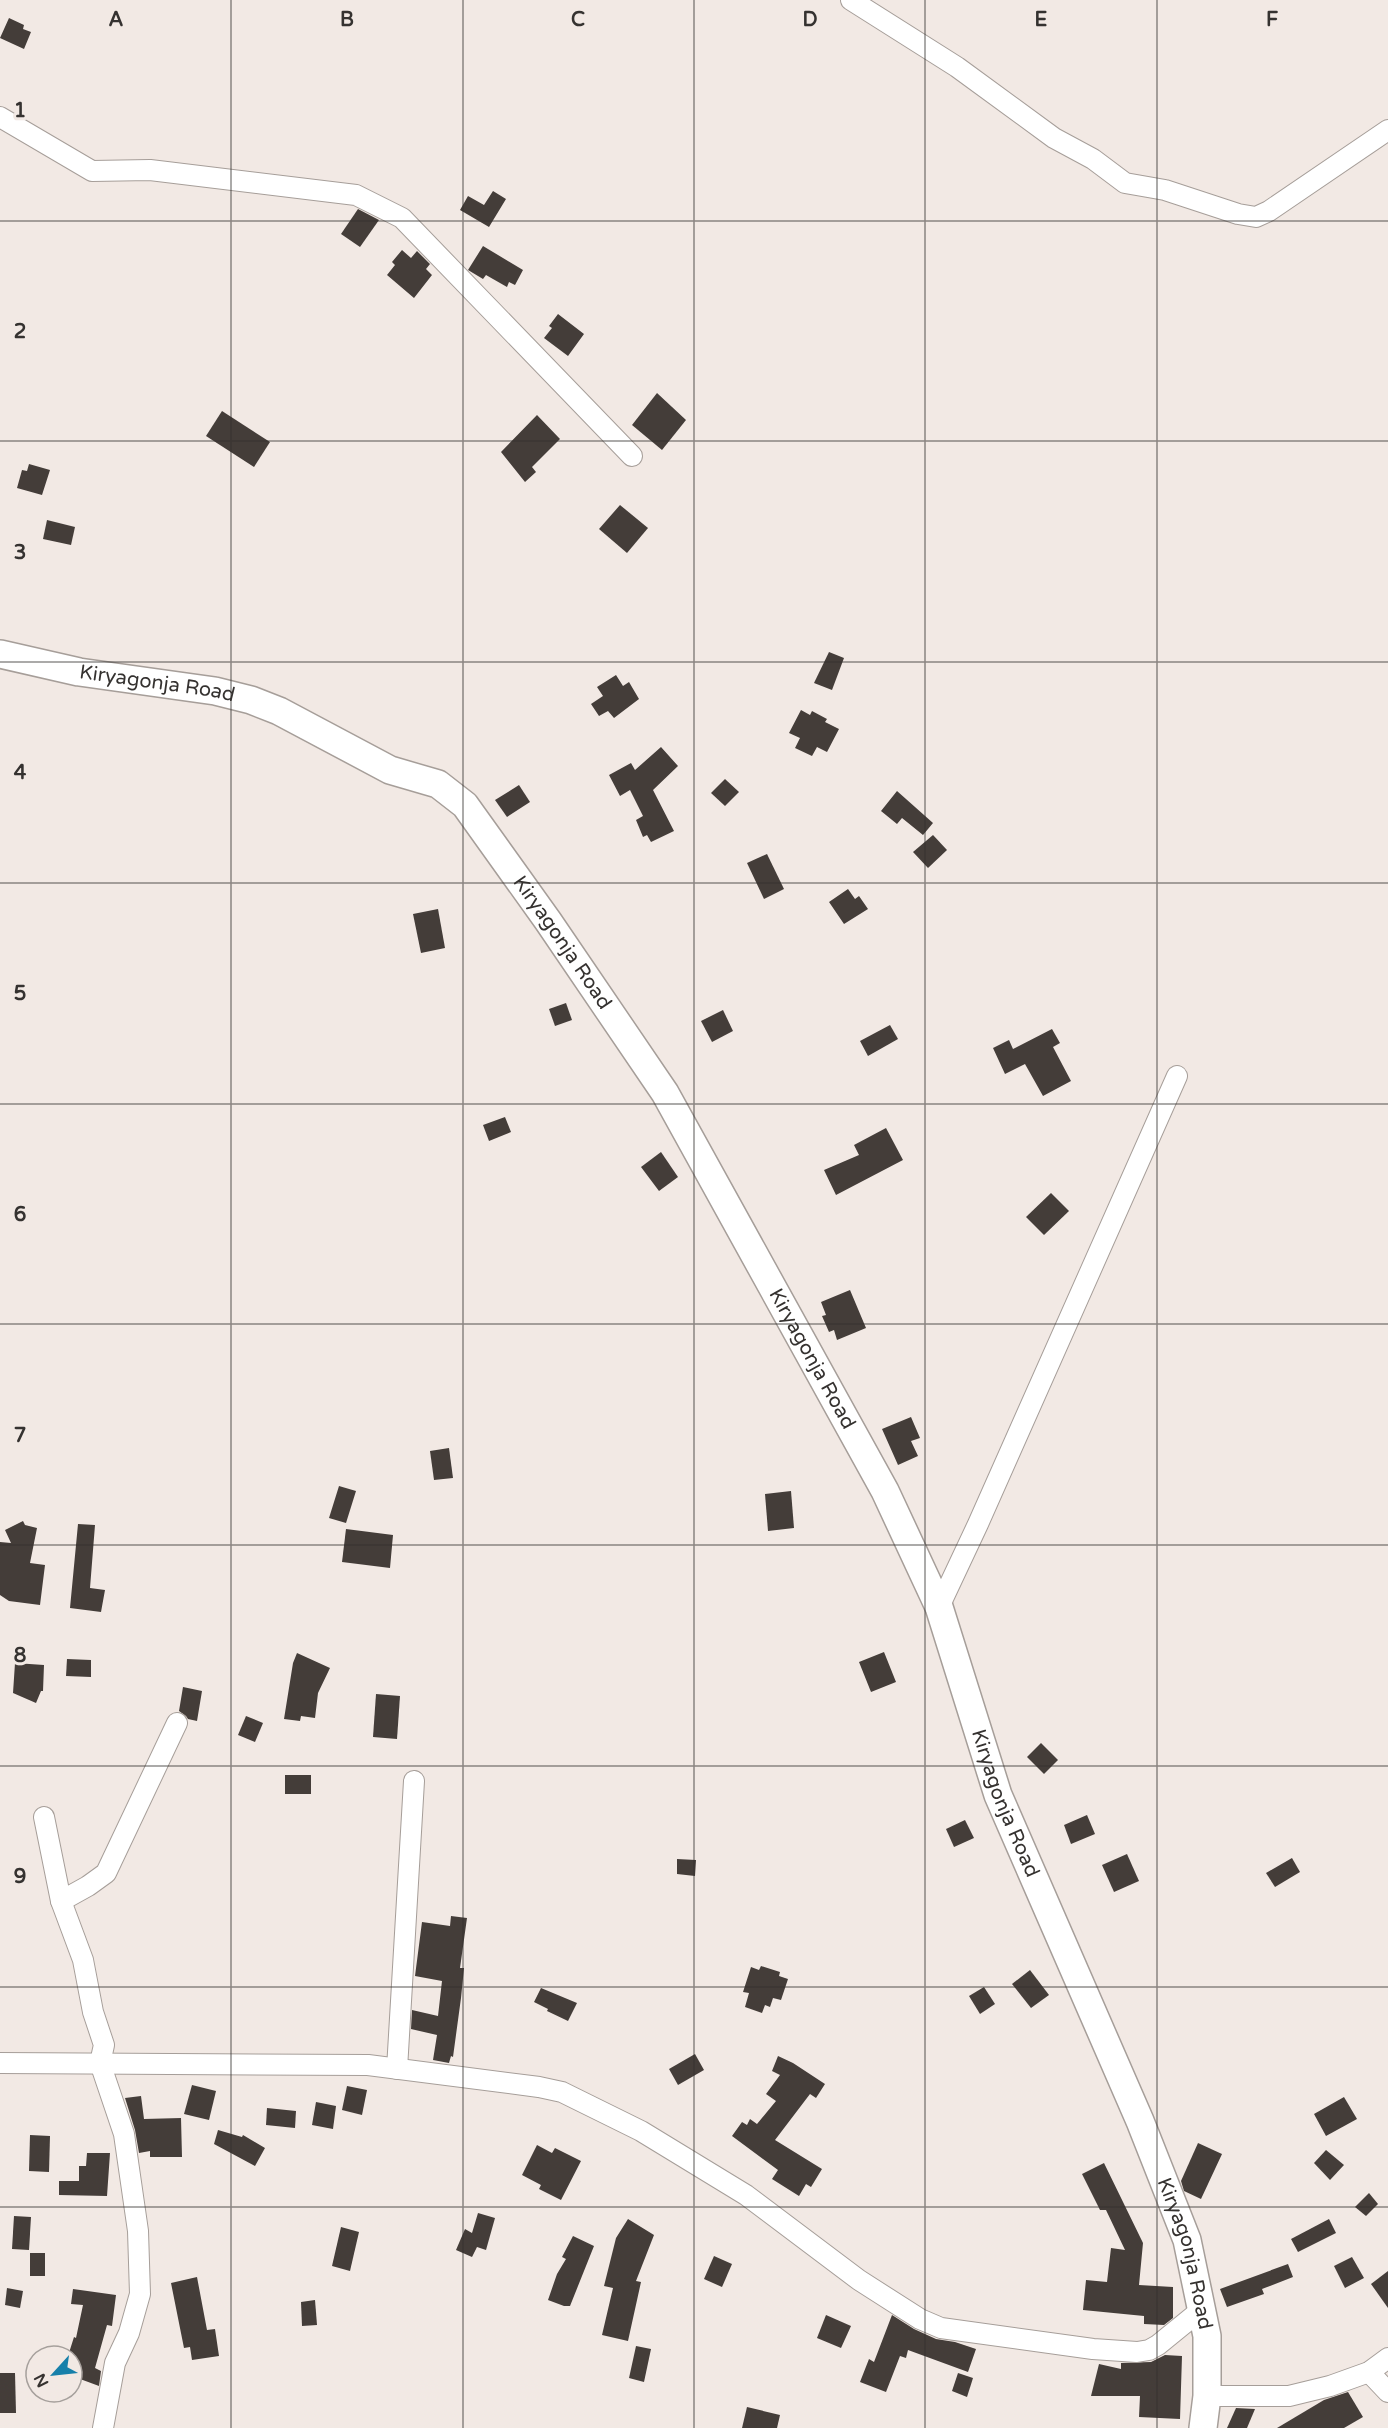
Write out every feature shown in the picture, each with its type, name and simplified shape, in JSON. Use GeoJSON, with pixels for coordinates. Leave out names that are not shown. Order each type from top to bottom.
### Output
{"type":"FeatureCollection","features":[{"type":"Feature","properties":{"kind":"street"},"geometry":{"type":"LineString","coordinates":[[851,0],[957,67],[1054,138],[1093,159],[1125,183],[1165,190],[1238,214],[1256,217],[1269,211],[1388,130]]}},
{"type":"Feature","properties":{"kind":"street"},"geometry":{"type":"LineString","coordinates":[[0,117],[92,171],[150,170],[356,195],[402,218],[632,456]]}},
{"type":"Feature","properties":{"kind":"street","name":"Kiryagonja Road"},"geometry":{"type":"LineString","coordinates":[[0,654],[79,672],[205,689],[251,700],[279,711],[390,770],[438,784],[465,805],[548,921],[665,1093],[885,1491],[939,1607],[998,1794],[1140,2121],[1186,2240],[1207,2336],[1207,2396],[1203,2428]]}},
{"type":"Feature","properties":{"kind":"street"},"geometry":{"type":"LineString","coordinates":[[939,1607],[1177,1076]]}},
{"type":"Feature","properties":{"kind":"street"},"geometry":{"type":"LineString","coordinates":[[61,1901],[106,1873],[177,1723]]}},
{"type":"Feature","properties":{"kind":"street"},"geometry":{"type":"LineString","coordinates":[[397,2069],[414,1781]]}},
{"type":"Feature","properties":{"kind":"street"},"geometry":{"type":"LineString","coordinates":[[44,1817],[61,1901],[83,1960],[93,2012],[104,2045],[99,2063],[124,2134],[138,2231],[141,2294],[129,2332],[115,2363],[103,2428]]}},
{"type":"Feature","properties":{"kind":"street"},"geometry":{"type":"LineString","coordinates":[[0,2063],[368,2065],[518,2084],[562,2092],[641,2131],[746,2195],[859,2280],[920,2319],[941,2328],[1093,2349],[1137,2352],[1149,2350],[1158,2345],[1201,2310]]}},
{"type":"Feature","properties":{"kind":"street"},"geometry":{"type":"LineString","coordinates":[[1207,2396],[1289,2396],[1369,2372],[1388,2358]]}},
{"type":"Feature","properties":{"kind":"street"},"geometry":{"type":"LineString","coordinates":[[1369,2372],[1388,2392]]}},
{"type":"Feature","properties":{"kind":"building"},"geometry":{"type":"Polygon","coordinates":[[[9,18],[24,25],[23,29],[31,32],[24,49],[0,38],[9,18]]]}},
{"type":"Feature","properties":{"kind":"building"},"geometry":{"type":"Polygon","coordinates":[[[493,191],[506,199],[489,227],[460,210],[468,196],[484,205],[493,191]]]}},
{"type":"Feature","properties":{"kind":"building"},"geometry":{"type":"Polygon","coordinates":[[[358,209],[379,220],[360,247],[341,234],[358,209]]]}},
{"type":"Feature","properties":{"kind":"building"},"geometry":{"type":"Polygon","coordinates":[[[483,246],[523,270],[515,285],[509,282],[507,287],[486,275],[483,279],[468,270],[483,246]]]}},
{"type":"Feature","properties":{"kind":"building"},"geometry":{"type":"Polygon","coordinates":[[[402,250],[411,258],[417,251],[430,264],[426,269],[432,275],[414,298],[387,275],[395,265],[392,262],[402,250]]]}},
{"type":"Feature","properties":{"kind":"building"},"geometry":{"type":"Polygon","coordinates":[[[558,314],[584,334],[568,356],[544,338],[552,328],[549,326],[558,314]]]}},
{"type":"Feature","properties":{"kind":"building"},"geometry":{"type":"Polygon","coordinates":[[[657,393],[686,420],[662,450],[632,425],[657,393]]]}},
{"type":"Feature","properties":{"kind":"building"},"geometry":{"type":"Polygon","coordinates":[[[222,411],[270,442],[254,467],[206,436],[222,411]]]}},
{"type":"Feature","properties":{"kind":"building"},"geometry":{"type":"Polygon","coordinates":[[[537,415],[560,439],[532,467],[536,472],[525,482],[501,452],[537,415]]]}},
{"type":"Feature","properties":{"kind":"building"},"geometry":{"type":"Polygon","coordinates":[[[29,464],[50,470],[42,495],[17,488],[22,470],[27,471],[29,464]]]}},
{"type":"Feature","properties":{"kind":"building"},"geometry":{"type":"Polygon","coordinates":[[[620,505],[648,528],[627,553],[599,529],[620,505]]]}},
{"type":"Feature","properties":{"kind":"building"},"geometry":{"type":"Polygon","coordinates":[[[47,520],[75,527],[71,545],[43,539],[47,520]]]}},
{"type":"Feature","properties":{"kind":"building"},"geometry":{"type":"Polygon","coordinates":[[[829,652],[844,658],[832,690],[814,683],[829,652]]]}},
{"type":"Feature","properties":{"kind":"building"},"geometry":{"type":"Polygon","coordinates":[[[616,675],[623,686],[629,682],[639,699],[614,718],[608,711],[599,716],[591,704],[603,696],[597,687],[616,675]]]}},
{"type":"Feature","properties":{"kind":"building"},"geometry":{"type":"Polygon","coordinates":[[[801,710],[810,715],[812,711],[827,719],[825,722],[839,729],[827,752],[817,747],[812,756],[795,748],[800,738],[789,733],[801,710]]]}},
{"type":"Feature","properties":{"kind":"building"},"geometry":{"type":"Polygon","coordinates":[[[661,747],[678,766],[653,790],[674,831],[651,842],[647,835],[643,837],[636,820],[643,816],[630,790],[620,796],[609,775],[631,763],[635,770],[661,747]]]}},
{"type":"Feature","properties":{"kind":"building"},"geometry":{"type":"Polygon","coordinates":[[[725,779],[739,792],[725,806],[711,793],[725,779]]]}},
{"type":"Feature","properties":{"kind":"building"},"geometry":{"type":"Polygon","coordinates":[[[519,785],[530,802],[507,817],[495,800],[519,785]]]}},
{"type":"Feature","properties":{"kind":"building"},"geometry":{"type":"Polygon","coordinates":[[[897,791],[933,823],[923,835],[902,818],[897,824],[881,811],[897,791]]]}},
{"type":"Feature","properties":{"kind":"building"},"geometry":{"type":"Polygon","coordinates":[[[933,835],[947,850],[928,868],[913,852],[933,835]]]}},
{"type":"Feature","properties":{"kind":"building"},"geometry":{"type":"Polygon","coordinates":[[[767,854],[784,889],[764,899],[747,863],[767,854]]]}},
{"type":"Feature","properties":{"kind":"building"},"geometry":{"type":"Polygon","coordinates":[[[848,889],[855,899],[859,896],[868,909],[844,924],[829,902],[848,889]]]}},
{"type":"Feature","properties":{"kind":"building"},"geometry":{"type":"Polygon","coordinates":[[[438,909],[445,948],[421,953],[413,914],[438,909]]]}},
{"type":"Feature","properties":{"kind":"building"},"geometry":{"type":"Polygon","coordinates":[[[566,1003],[572,1020],[555,1026],[549,1009],[566,1003]]]}},
{"type":"Feature","properties":{"kind":"building"},"geometry":{"type":"Polygon","coordinates":[[[723,1010],[733,1031],[712,1042],[701,1021],[723,1010]]]}},
{"type":"Feature","properties":{"kind":"building"},"geometry":{"type":"Polygon","coordinates":[[[890,1025],[898,1039],[868,1056],[860,1041],[890,1025]]]}},
{"type":"Feature","properties":{"kind":"building"},"geometry":{"type":"Polygon","coordinates":[[[1052,1029],[1060,1043],[1053,1047],[1071,1081],[1043,1096],[1025,1064],[1005,1074],[993,1048],[1009,1040],[1013,1049],[1052,1029]]]}},
{"type":"Feature","properties":{"kind":"building"},"geometry":{"type":"Polygon","coordinates":[[[505,1117],[511,1132],[489,1141],[483,1125],[505,1117]]]}},
{"type":"Feature","properties":{"kind":"building"},"geometry":{"type":"Polygon","coordinates":[[[886,1128],[903,1160],[836,1195],[824,1170],[859,1155],[854,1145],[886,1128]]]}},
{"type":"Feature","properties":{"kind":"building"},"geometry":{"type":"Polygon","coordinates":[[[661,1152],[678,1177],[659,1191],[641,1167],[661,1152]]]}},
{"type":"Feature","properties":{"kind":"building"},"geometry":{"type":"Polygon","coordinates":[[[1051,1193],[1069,1211],[1044,1235],[1026,1217],[1051,1193]]]}},
{"type":"Feature","properties":{"kind":"building"},"geometry":{"type":"Polygon","coordinates":[[[850,1290],[866,1328],[837,1340],[834,1330],[829,1332],[822,1316],[826,1315],[821,1302],[850,1290]]]}},
{"type":"Feature","properties":{"kind":"building"},"geometry":{"type":"Polygon","coordinates":[[[911,1417],[920,1438],[911,1441],[918,1456],[898,1465],[882,1429],[911,1417]]]}},
{"type":"Feature","properties":{"kind":"building"},"geometry":{"type":"Polygon","coordinates":[[[449,1448],[453,1478],[434,1480],[430,1451],[449,1448]]]}},
{"type":"Feature","properties":{"kind":"building"},"geometry":{"type":"Polygon","coordinates":[[[339,1486],[356,1491],[346,1523],[329,1518],[339,1486]]]}},
{"type":"Feature","properties":{"kind":"building"},"geometry":{"type":"Polygon","coordinates":[[[791,1491],[794,1528],[768,1531],[765,1494],[791,1491]]]}},
{"type":"Feature","properties":{"kind":"building"},"geometry":{"type":"Polygon","coordinates":[[[23,1521],[25,1525],[37,1528],[30,1563],[45,1565],[40,1605],[9,1601],[0,1595],[0,1542],[11,1543],[5,1530],[23,1521]]]}},
{"type":"Feature","properties":{"kind":"building"},"geometry":{"type":"Polygon","coordinates":[[[78,1524],[95,1525],[90,1588],[105,1590],[101,1612],[70,1608],[78,1524]]]}},
{"type":"Feature","properties":{"kind":"building"},"geometry":{"type":"Polygon","coordinates":[[[346,1529],[393,1535],[390,1568],[342,1562],[346,1529]]]}},
{"type":"Feature","properties":{"kind":"building"},"geometry":{"type":"Polygon","coordinates":[[[884,1652],[896,1682],[871,1692],[859,1662],[884,1652]]]}},
{"type":"Feature","properties":{"kind":"building"},"geometry":{"type":"Polygon","coordinates":[[[297,1653],[330,1668],[318,1693],[315,1718],[301,1716],[300,1721],[284,1719],[293,1663],[297,1653]]]}},
{"type":"Feature","properties":{"kind":"building"},"geometry":{"type":"Polygon","coordinates":[[[67,1659],[91,1660],[91,1677],[66,1676],[67,1659]]]}},
{"type":"Feature","properties":{"kind":"building"},"geometry":{"type":"Polygon","coordinates":[[[15,1663],[44,1665],[43,1691],[36,1703],[13,1693],[15,1663]]]}},
{"type":"Feature","properties":{"kind":"building"},"geometry":{"type":"Polygon","coordinates":[[[183,1687],[202,1691],[197,1721],[188,1719],[179,1711],[183,1687]]]}},
{"type":"Feature","properties":{"kind":"building"},"geometry":{"type":"Polygon","coordinates":[[[376,1694],[400,1696],[397,1739],[373,1737],[376,1694]]]}},
{"type":"Feature","properties":{"kind":"building"},"geometry":{"type":"Polygon","coordinates":[[[246,1716],[263,1723],[255,1742],[238,1735],[246,1716]]]}},
{"type":"Feature","properties":{"kind":"building"},"geometry":{"type":"Polygon","coordinates":[[[1041,1743],[1058,1760],[1044,1774],[1027,1757],[1041,1743]]]}},
{"type":"Feature","properties":{"kind":"building"},"geometry":{"type":"Polygon","coordinates":[[[285,1775],[311,1775],[311,1794],[285,1794],[285,1775]]]}},
{"type":"Feature","properties":{"kind":"building"},"geometry":{"type":"Polygon","coordinates":[[[1087,1815],[1095,1834],[1071,1844],[1064,1825],[1087,1815]]]}},
{"type":"Feature","properties":{"kind":"building"},"geometry":{"type":"Polygon","coordinates":[[[965,1820],[974,1838],[954,1847],[946,1829],[965,1820]]]}},
{"type":"Feature","properties":{"kind":"building"},"geometry":{"type":"Polygon","coordinates":[[[1127,1854],[1139,1881],[1114,1892],[1102,1865],[1127,1854]]]}},
{"type":"Feature","properties":{"kind":"building"},"geometry":{"type":"Polygon","coordinates":[[[1292,1858],[1300,1872],[1275,1887],[1266,1873],[1292,1858]]]}},
{"type":"Feature","properties":{"kind":"building"},"geometry":{"type":"Polygon","coordinates":[[[677,1859],[696,1860],[695,1876],[677,1874],[677,1859]]]}},
{"type":"Feature","properties":{"kind":"building"},"geometry":{"type":"Polygon","coordinates":[[[451,1916],[467,1918],[460,1968],[464,1968],[461,1998],[453,2057],[451,2056],[449,2063],[433,2060],[437,2035],[411,2029],[412,2010],[438,2016],[442,1981],[415,1976],[422,1922],[450,1926],[451,1916]]]}},
{"type":"Feature","properties":{"kind":"building"},"geometry":{"type":"Polygon","coordinates":[[[761,1966],[780,1972],[779,1976],[788,1979],[781,2000],[773,1998],[770,2007],[765,2005],[762,2013],[745,2007],[749,1993],[743,1992],[751,1967],[759,1970],[761,1966]]]}},
{"type":"Feature","properties":{"kind":"building"},"geometry":{"type":"Polygon","coordinates":[[[1030,1970],[1049,1995],[1031,2008],[1012,1984],[1030,1970]]]}},
{"type":"Feature","properties":{"kind":"building"},"geometry":{"type":"Polygon","coordinates":[[[984,1987],[995,2004],[980,2014],[969,1996],[984,1987]]]}},
{"type":"Feature","properties":{"kind":"building"},"geometry":{"type":"Polygon","coordinates":[[[541,1988],[577,2003],[568,2021],[534,2002],[541,1988]]]}},
{"type":"Feature","properties":{"kind":"building"},"geometry":{"type":"Polygon","coordinates":[[[695,2054],[704,2070],[678,2085],[669,2069],[695,2054]]]}},
{"type":"Feature","properties":{"kind":"building"},"geometry":{"type":"Polygon","coordinates":[[[778,2056],[825,2084],[816,2098],[810,2094],[775,2140],[822,2169],[811,2187],[806,2184],[799,2196],[772,2179],[778,2170],[732,2136],[742,2122],[747,2125],[750,2119],[757,2124],[776,2101],[766,2094],[780,2075],[772,2071],[778,2056]]]}},
{"type":"Feature","properties":{"kind":"building"},"geometry":{"type":"Polygon","coordinates":[[[192,2085],[216,2091],[209,2120],[184,2114],[192,2085]]]}},
{"type":"Feature","properties":{"kind":"building"},"geometry":{"type":"Polygon","coordinates":[[[347,2086],[367,2090],[362,2115],[342,2110],[347,2086]]]}},
{"type":"Feature","properties":{"kind":"building"},"geometry":{"type":"Polygon","coordinates":[[[141,2096],[144,2119],[181,2118],[182,2157],[150,2157],[150,2151],[139,2153],[125,2098],[141,2096]]]}},
{"type":"Feature","properties":{"kind":"building"},"geometry":{"type":"Polygon","coordinates":[[[1344,2097],[1357,2119],[1326,2136],[1314,2114],[1344,2097]]]}},
{"type":"Feature","properties":{"kind":"building"},"geometry":{"type":"Polygon","coordinates":[[[316,2102],[336,2106],[333,2129],[312,2125],[316,2102]]]}},
{"type":"Feature","properties":{"kind":"building"},"geometry":{"type":"Polygon","coordinates":[[[267,2108],[296,2111],[295,2128],[266,2125],[267,2108]]]}},
{"type":"Feature","properties":{"kind":"building"},"geometry":{"type":"Polygon","coordinates":[[[218,2130],[242,2137],[243,2135],[265,2148],[255,2166],[214,2144],[218,2130]]]}},
{"type":"Feature","properties":{"kind":"building"},"geometry":{"type":"Polygon","coordinates":[[[30,2135],[50,2136],[49,2172],[29,2171],[30,2135]]]}},
{"type":"Feature","properties":{"kind":"building"},"geometry":{"type":"Polygon","coordinates":[[[1198,2143],[1222,2154],[1201,2199],[1184,2191],[1181,2181],[1198,2143]]]}},
{"type":"Feature","properties":{"kind":"building"},"geometry":{"type":"Polygon","coordinates":[[[537,2145],[552,2153],[555,2148],[581,2161],[561,2200],[539,2189],[541,2185],[522,2175],[537,2145]]]}},
{"type":"Feature","properties":{"kind":"building"},"geometry":{"type":"Polygon","coordinates":[[[1326,2150],[1344,2165],[1330,2180],[1314,2163],[1326,2150]]]}},
{"type":"Feature","properties":{"kind":"building"},"geometry":{"type":"Polygon","coordinates":[[[87,2153],[110,2153],[107,2196],[59,2195],[59,2181],[79,2181],[79,2166],[86,2166],[87,2153]]]}},
{"type":"Feature","properties":{"kind":"building"},"geometry":{"type":"Polygon","coordinates":[[[1104,2163],[1143,2243],[1139,2285],[1173,2287],[1173,2318],[1164,2325],[1144,2324],[1144,2316],[1083,2310],[1086,2280],[1107,2282],[1111,2248],[1125,2250],[1106,2210],[1100,2210],[1082,2174],[1104,2163]]]}},
{"type":"Feature","properties":{"kind":"building"},"geometry":{"type":"Polygon","coordinates":[[[1369,2193],[1378,2204],[1366,2216],[1355,2207],[1369,2193]]]}},
{"type":"Feature","properties":{"kind":"building"},"geometry":{"type":"Polygon","coordinates":[[[478,2213],[495,2218],[486,2250],[477,2247],[472,2257],[456,2250],[465,2229],[472,2233],[478,2213]]]}},
{"type":"Feature","properties":{"kind":"building"},"geometry":{"type":"Polygon","coordinates":[[[14,2216],[31,2217],[29,2250],[12,2249],[14,2216]]]}},
{"type":"Feature","properties":{"kind":"building"},"geometry":{"type":"Polygon","coordinates":[[[628,2219],[654,2235],[636,2281],[641,2282],[628,2341],[602,2335],[613,2288],[604,2286],[616,2238],[628,2219]]]}},
{"type":"Feature","properties":{"kind":"building"},"geometry":{"type":"Polygon","coordinates":[[[1329,2219],[1336,2233],[1298,2252],[1291,2239],[1329,2219]]]}},
{"type":"Feature","properties":{"kind":"building"},"geometry":{"type":"Polygon","coordinates":[[[341,2227],[359,2232],[350,2271],[332,2266],[341,2227]]]}},
{"type":"Feature","properties":{"kind":"building"},"geometry":{"type":"Polygon","coordinates":[[[573,2236],[594,2246],[570,2306],[564,2306],[548,2300],[557,2274],[566,2259],[562,2257],[573,2236]]]}},
{"type":"Feature","properties":{"kind":"building"},"geometry":{"type":"Polygon","coordinates":[[[30,2253],[45,2253],[45,2276],[30,2276],[30,2253]]]}},
{"type":"Feature","properties":{"kind":"building"},"geometry":{"type":"Polygon","coordinates":[[[714,2256],[732,2264],[722,2287],[704,2279],[714,2256]]]}},
{"type":"Feature","properties":{"kind":"building"},"geometry":{"type":"Polygon","coordinates":[[[1352,2257],[1364,2278],[1345,2288],[1334,2266],[1352,2257]]]}},
{"type":"Feature","properties":{"kind":"building"},"geometry":{"type":"Polygon","coordinates":[[[1288,2264],[1293,2277],[1262,2289],[1264,2294],[1227,2307],[1220,2289],[1288,2264]]]}},
{"type":"Feature","properties":{"kind":"building"},"geometry":{"type":"Polygon","coordinates":[[[1388,2271],[1388,2308],[1371,2284],[1388,2271]]]}},
{"type":"Feature","properties":{"kind":"building"},"geometry":{"type":"Polygon","coordinates":[[[197,2277],[207,2330],[215,2329],[219,2356],[192,2360],[190,2347],[184,2348],[171,2283],[197,2277]]]}},
{"type":"Feature","properties":{"kind":"building"},"geometry":{"type":"Polygon","coordinates":[[[7,2288],[23,2291],[20,2308],[5,2305],[7,2288]]]}},
{"type":"Feature","properties":{"kind":"building"},"geometry":{"type":"Polygon","coordinates":[[[73,2289],[116,2295],[112,2326],[107,2325],[95,2368],[101,2371],[99,2386],[84,2380],[84,2344],[72,2344],[74,2337],[76,2338],[83,2305],[71,2304],[73,2289]]]}},
{"type":"Feature","properties":{"kind":"building"},"geometry":{"type":"Polygon","coordinates":[[[315,2300],[317,2325],[302,2326],[301,2302],[315,2300]]]}},
{"type":"Feature","properties":{"kind":"building"},"geometry":{"type":"Polygon","coordinates":[[[826,2315],[851,2326],[841,2348],[817,2338],[826,2315]]]}},
{"type":"Feature","properties":{"kind":"building"},"geometry":{"type":"Polygon","coordinates":[[[892,2315],[936,2339],[976,2349],[968,2372],[908,2350],[906,2358],[900,2356],[886,2392],[860,2382],[869,2359],[874,2362],[892,2315]]]}},
{"type":"Feature","properties":{"kind":"building"},"geometry":{"type":"Polygon","coordinates":[[[636,2346],[651,2349],[644,2382],[629,2378],[636,2346]]]}},
{"type":"Feature","properties":{"kind":"building"},"geometry":{"type":"Polygon","coordinates":[[[1165,2355],[1182,2356],[1180,2419],[1139,2417],[1140,2396],[1091,2396],[1099,2364],[1121,2369],[1121,2363],[1151,2362],[1165,2355]]]}},
{"type":"Feature","properties":{"kind":"building"},"geometry":{"type":"Polygon","coordinates":[[[0,2373],[15,2373],[16,2413],[0,2413],[0,2373]]]}},
{"type":"Feature","properties":{"kind":"building"},"geometry":{"type":"Polygon","coordinates":[[[958,2373],[973,2378],[967,2397],[952,2391],[958,2373]]]}},
{"type":"Feature","properties":{"kind":"building"},"geometry":{"type":"Polygon","coordinates":[[[1348,2392],[1363,2417],[1344,2428],[1277,2428],[1324,2400],[1348,2392]]]}},
{"type":"Feature","properties":{"kind":"building"},"geometry":{"type":"Polygon","coordinates":[[[747,2407],[780,2415],[777,2428],[742,2428],[747,2407]]]}},
{"type":"Feature","properties":{"kind":"building"},"geometry":{"type":"Polygon","coordinates":[[[1236,2408],[1255,2409],[1247,2428],[1227,2428],[1236,2408]]]}}]}
